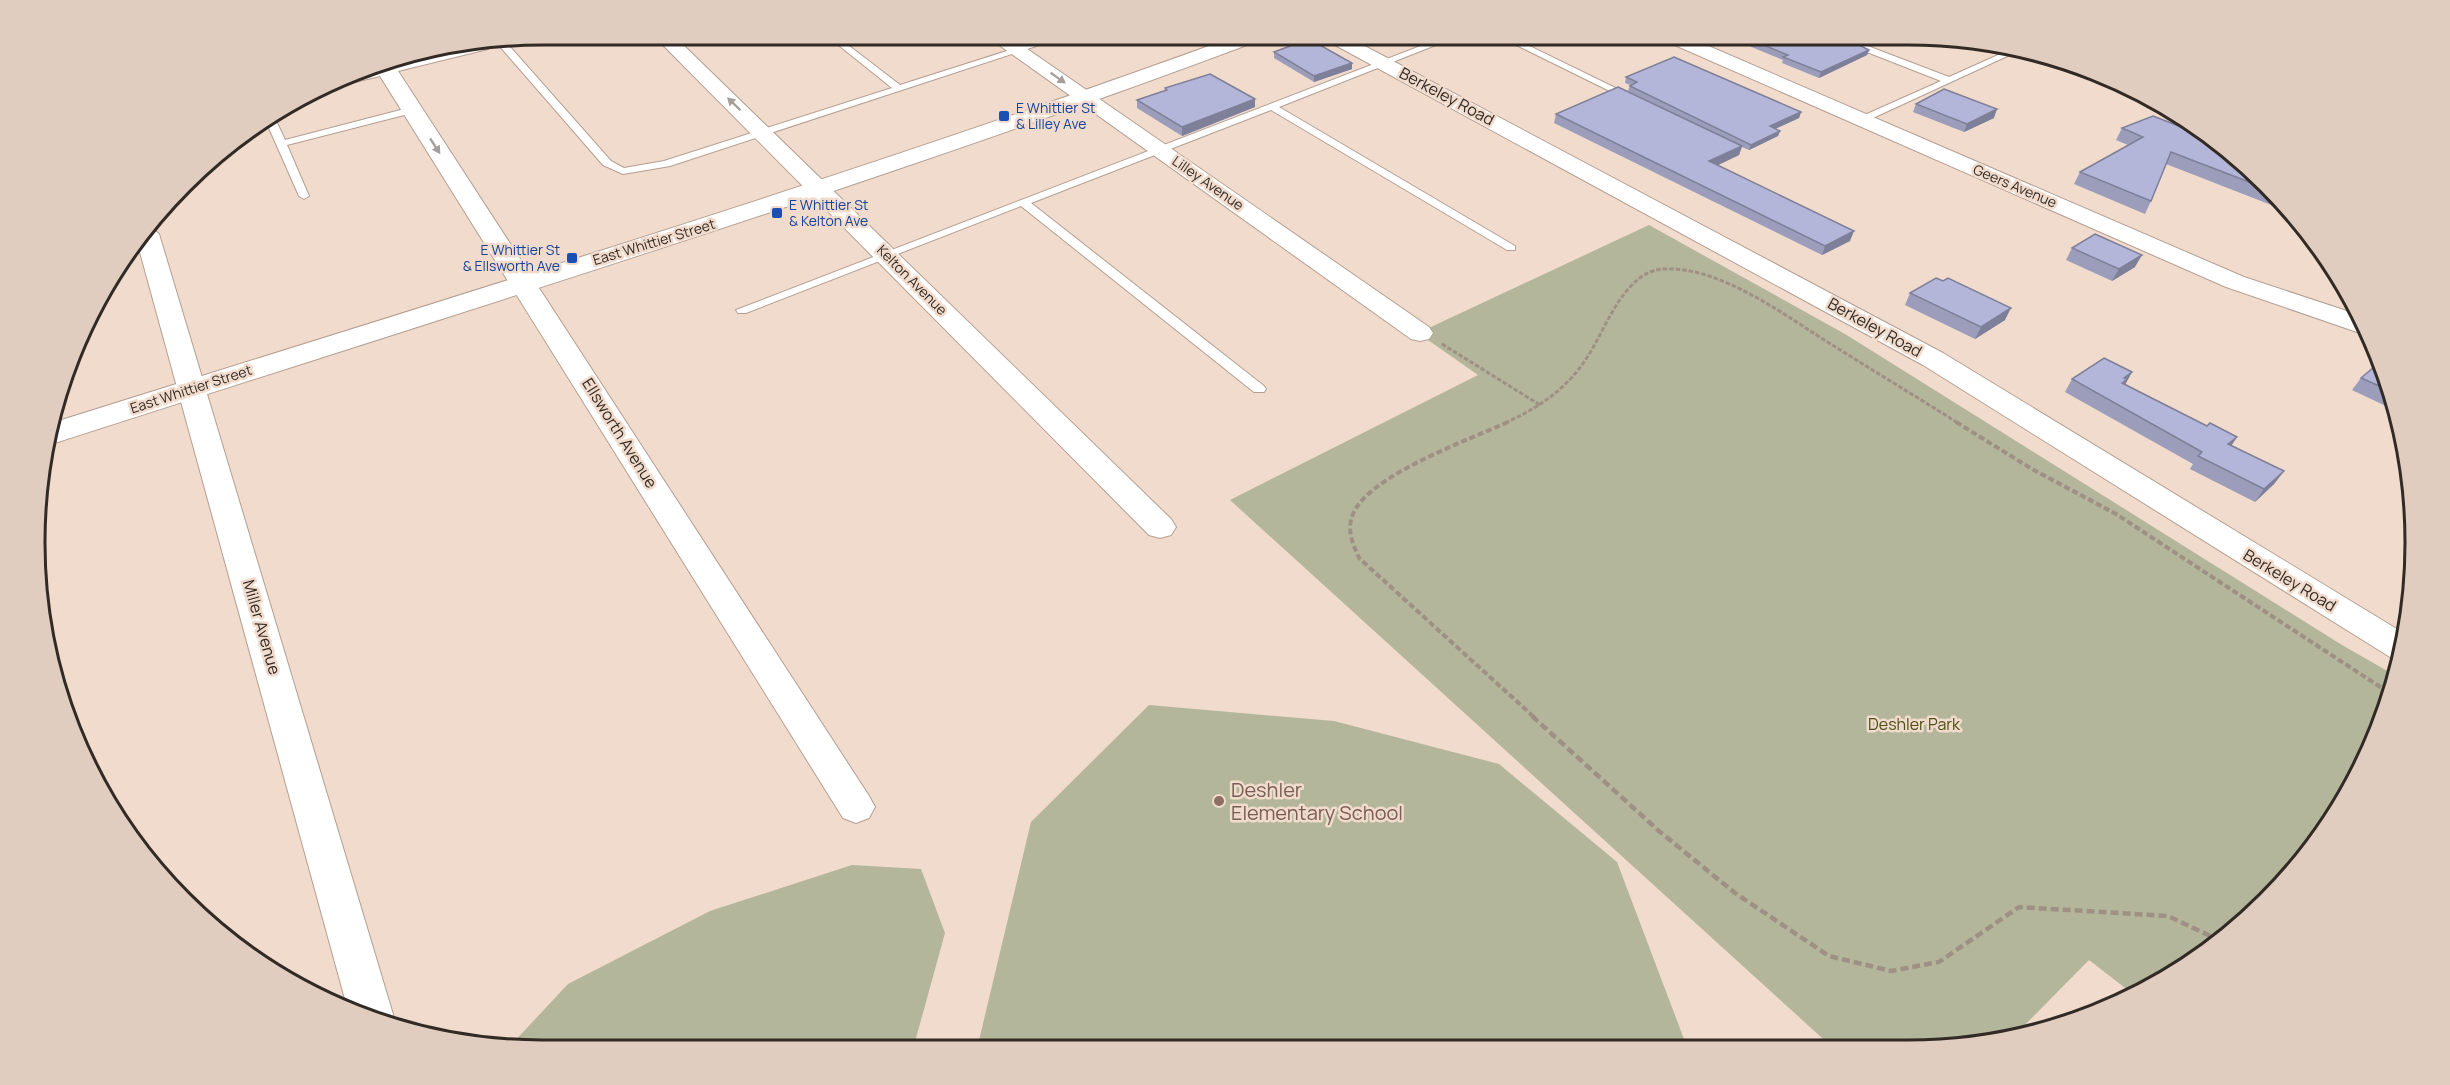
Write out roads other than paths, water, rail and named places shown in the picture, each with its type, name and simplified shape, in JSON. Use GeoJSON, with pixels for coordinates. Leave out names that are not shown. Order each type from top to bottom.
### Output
{"type":"FeatureCollection","features":[{"type":"Feature","properties":{"kind":"street","name":"Kelton Avenue"},"geometry":{"type":"LineString","coordinates":[[674,45],[1160,527]]}},
{"type":"Feature","properties":{"kind":"street","name":"Lilley Avenue"},"geometry":{"type":"LineString","coordinates":[[1010,45],[1420,333]]}},
{"type":"Feature","properties":{"kind":"street","name":"East Whittier Street"},"geometry":{"type":"LineString","coordinates":[[58,431],[820,189],[1086,98],[1227,45]]}},
{"type":"Feature","properties":{"kind":"street","name":"Berkeley Road"},"geometry":{"type":"LineString","coordinates":[[1351,45],[1933,359],[2394,643]]}},
{"type":"Feature","properties":{"kind":"street","name":"Geers Avenue"},"geometry":{"type":"LineString","coordinates":[[1693,45],[2235,282],[2354,322]]}},
{"type":"Feature","properties":{"kind":"street","name":"Ellsworth Avenue"},"geometry":{"type":"LineString","coordinates":[[386,70],[856,807]]}},
{"type":"Feature","properties":{"kind":"street","name":"Miller Avenue"},"geometry":{"type":"LineString","coordinates":[[149,239],[250,584],[370,1009]]}},
{"type":"Feature","properties":{"kind":"lane"},"geometry":{"type":"LineString","coordinates":[[844,45],[899,89]]}},
{"type":"Feature","properties":{"kind":"lane"},"geometry":{"type":"LineString","coordinates":[[504,47],[607,163],[623,171],[666,164],[1035,45]]}},
{"type":"Feature","properties":{"kind":"lane"},"geometry":{"type":"LineString","coordinates":[[742,310],[884,253],[1161,150],[1427,45]]}},
{"type":"Feature","properties":{"kind":"lane"},"geometry":{"type":"LineString","coordinates":[[1524,45],[1637,100]]}},
{"type":"Feature","properties":{"kind":"lane"},"geometry":{"type":"LineString","coordinates":[[1857,45],[1950,81]]}},
{"type":"Feature","properties":{"kind":"lane"},"geometry":{"type":"LineString","coordinates":[[1862,120],[2005,55]]}},
{"type":"Feature","properties":{"kind":"lane"},"geometry":{"type":"LineString","coordinates":[[1272,106],[1511,248]]}},
{"type":"Feature","properties":{"kind":"lane"},"geometry":{"type":"LineString","coordinates":[[280,144],[412,110]]}},
{"type":"Feature","properties":{"kind":"lane"},"geometry":{"type":"LineString","coordinates":[[273,125],[304,196]]}},
{"type":"Feature","properties":{"kind":"lane"},"geometry":{"type":"LineString","coordinates":[[1023,201],[1259,389]]}},
{"type":"Feature","properties":{"kind":"place","name":"E Whittier St & Lilley Ave"},"geometry":{"type":"Point","coordinates":[1004,116]}},
{"type":"Feature","properties":{"kind":"place","name":"E Whittier St & Kelton Ave"},"geometry":{"type":"Point","coordinates":[777,213]}},
{"type":"Feature","properties":{"kind":"place","name":"E Whittier St & Ellsworth Ave"},"geometry":{"type":"Point","coordinates":[572,258]}},
{"type":"Feature","properties":{"kind":"place","name":"Deshler Elementary School"},"geometry":{"type":"Point","coordinates":[1219,801]}},
{"type":"Feature","properties":{"kind":"park label","name":"Deshler Park"},"geometry":{"type":"Point","coordinates":[1914,724]}}]}
